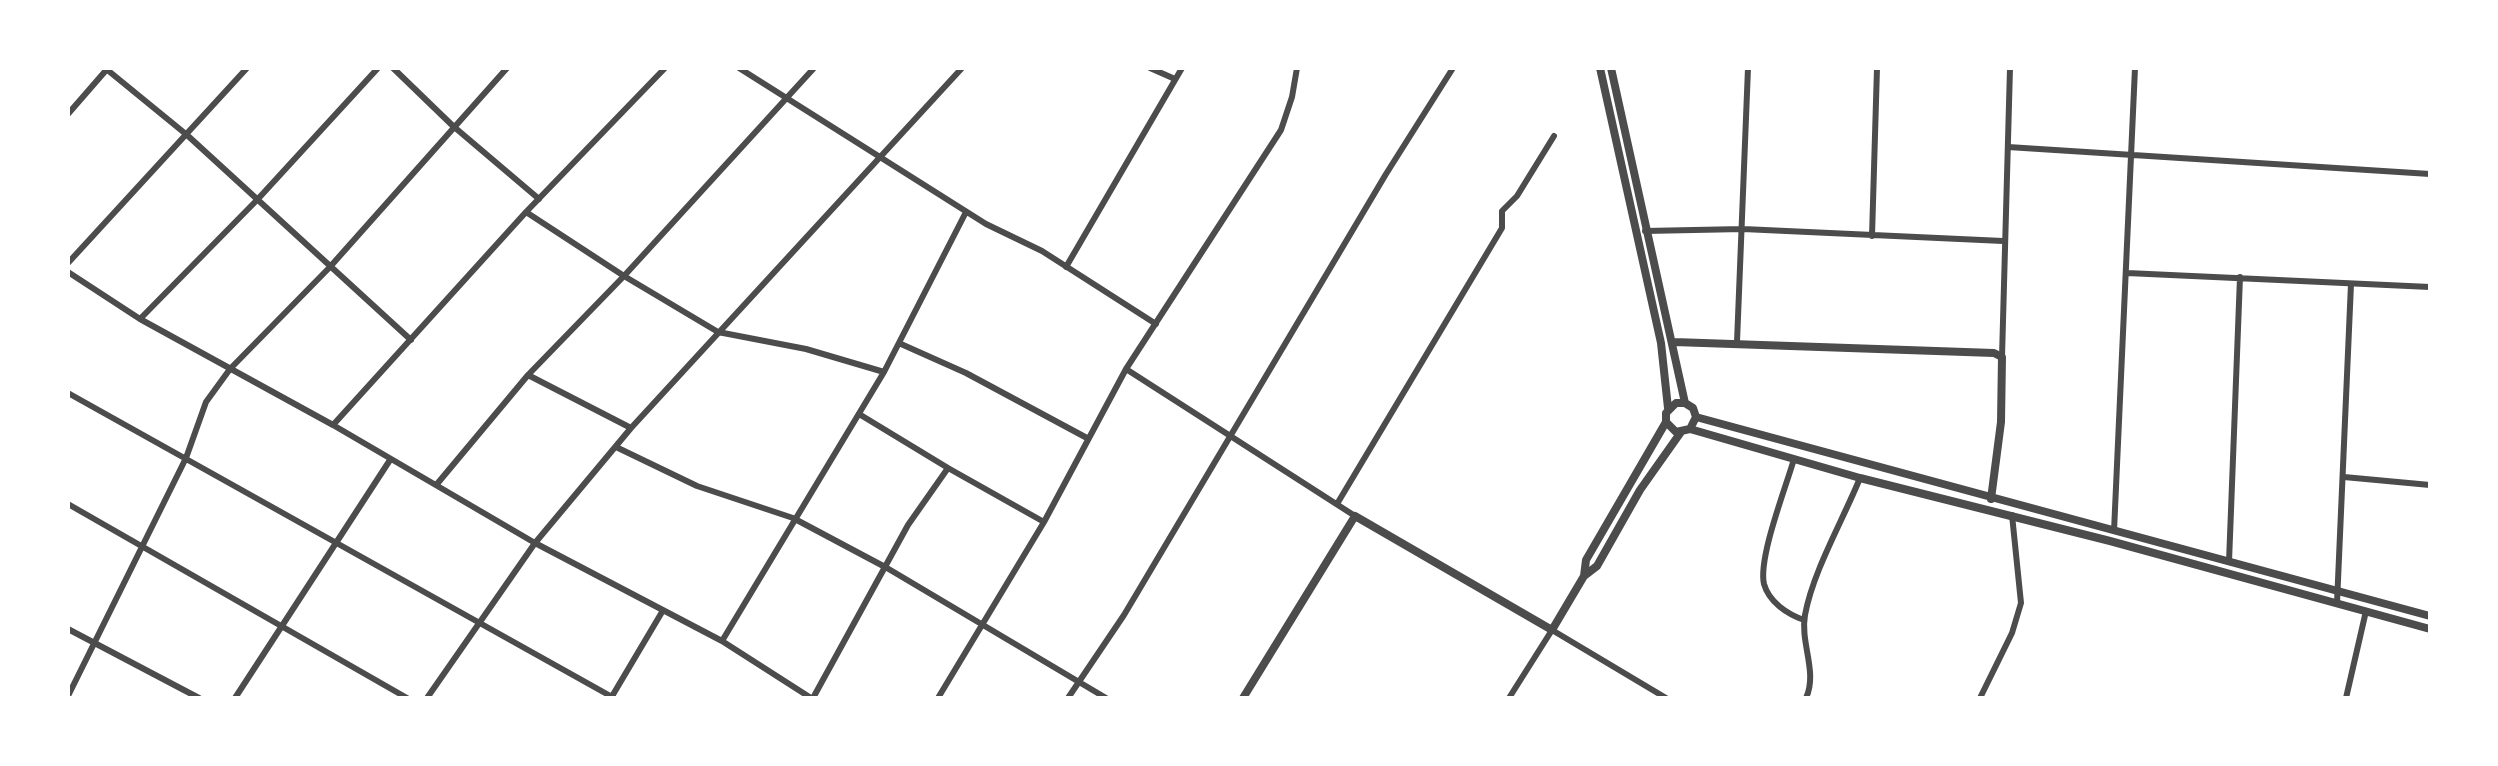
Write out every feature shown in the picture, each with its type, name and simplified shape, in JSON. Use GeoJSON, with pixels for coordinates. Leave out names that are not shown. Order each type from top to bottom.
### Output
{"type":"FeatureCollection","features":[{"type":"Feature","properties":{"kind":"street"},"geometry":{"type":"LineString","coordinates":[[68,114],[107,68],[187,135],[410,340]]}},
{"type":"Feature","properties":{"kind":"street"},"geometry":{"type":"LineString","coordinates":[[68,263],[247,68]]}},
{"type":"Feature","properties":{"kind":"street"},"geometry":{"type":"LineString","coordinates":[[140,319],[258,200],[378,68]]}},
{"type":"Feature","properties":{"kind":"street"},"geometry":{"type":"LineString","coordinates":[[393,68],[453,126],[539,199]]}},
{"type":"Feature","properties":{"kind":"street"},"geometry":{"type":"LineString","coordinates":[[68,696],[186,458],[206,402],[230,368],[329,268],[507,68]]}},
{"type":"Feature","properties":{"kind":"street"},"geometry":{"type":"LineString","coordinates":[[333,425],[526,212],[666,68]]}},
{"type":"Feature","properties":{"kind":"street"},"geometry":{"type":"LineString","coordinates":[[739,68],[966,212],[1066,267],[1156,324]]}},
{"type":"Feature","properties":{"kind":"street"},"geometry":{"type":"LineString","coordinates":[[437,484],[528,375],[814,68]]}},
{"type":"Feature","properties":{"kind":"street"},"geometry":{"type":"LineString","coordinates":[[427,698],[535,542],[631,428],[962,68]]}},
{"type":"Feature","properties":{"kind":"street"},"geometry":{"type":"LineString","coordinates":[[1150,68],[1175,80]]}},
{"type":"Feature","properties":{"kind":"street"},"geometry":{"type":"LineString","coordinates":[[1066,267],[1182,68]]}},
{"type":"Feature","properties":{"kind":"street"},"geometry":{"type":"LineString","coordinates":[[938,698],[1044,522],[1126,370],[1281,130],[1297,68]]}},
{"type":"Feature","properties":{"kind":"street"},"geometry":{"type":"LineString","coordinates":[[1068,698],[1124,615],[1453,68]]}},
{"type":"Feature","properties":{"kind":"street"},"geometry":{"type":"LineString","coordinates":[[1584,576],[1586,560],[1666,422],[1668,408],[1661,343],[1600,68]]}},
{"type":"Feature","properties":{"kind":"street"},"geometry":{"type":"LineString","coordinates":[[1611,68],[1685,402],[1696,417]]}},
{"type":"Feature","properties":{"kind":"street"},"geometry":{"type":"LineString","coordinates":[[1737,342],[1748,68]]}},
{"type":"Feature","properties":{"kind":"street"},"geometry":{"type":"LineString","coordinates":[[1872,236],[1876,68]]}},
{"type":"Feature","properties":{"kind":"street"},"geometry":{"type":"LineString","coordinates":[[1991,499],[2002,422],[2010,68]]}},
{"type":"Feature","properties":{"kind":"street"},"geometry":{"type":"LineString","coordinates":[[2114,531],[2135,68]]}},
{"type":"Feature","properties":{"kind":"street"},"geometry":{"type":"LineString","coordinates":[[1337,504],[1502,228],[1502,210],[1517,196],[1554,136]]}},
{"type":"Feature","properties":{"kind":"street"},"geometry":{"type":"LineString","coordinates":[[2008,147],[2430,174]]}},
{"type":"Feature","properties":{"kind":"street"},"geometry":{"type":"LineString","coordinates":[[526,212],[718,332],[806,349],[884,372]]}},
{"type":"Feature","properties":{"kind":"street"},"geometry":{"type":"LineString","coordinates":[[722,641],[900,344],[966,212]]}},
{"type":"Feature","properties":{"kind":"street"},"geometry":{"type":"LineString","coordinates":[[1636,232],[1743,229],[2004,241]]}},
{"type":"Feature","properties":{"kind":"street"},"geometry":{"type":"LineString","coordinates":[[68,272],[140,319],[535,542],[722,641],[812,698],[908,525],[948,468]]}},
{"type":"Feature","properties":{"kind":"street"},"geometry":{"type":"LineString","coordinates":[[2127,273],[2430,287]]}},
{"type":"Feature","properties":{"kind":"street"},"geometry":{"type":"LineString","coordinates":[[2229,564],[2240,277]]}},
{"type":"Feature","properties":{"kind":"street"},"geometry":{"type":"LineString","coordinates":[[2337,604],[2351,284]]}},
{"type":"Feature","properties":{"kind":"street"},"geometry":{"type":"LineString","coordinates":[[1674,342],[1976,350],[2002,357]]}},
{"type":"Feature","properties":{"kind":"street"},"geometry":{"type":"LineString","coordinates":[[900,344],[966,373],[1087,438]]}},
{"type":"Feature","properties":{"kind":"street"},"geometry":{"type":"LineString","coordinates":[[1126,370],[1355,516],[1666,698]]}},
{"type":"Feature","properties":{"kind":"street"},"geometry":{"type":"LineString","coordinates":[[528,375],[631,428]]}},
{"type":"Feature","properties":{"kind":"street"},"geometry":{"type":"LineString","coordinates":[[68,393],[612,698],[662,612]]}},
{"type":"Feature","properties":{"kind":"street"},"geometry":{"type":"LineString","coordinates":[[1668,408],[1685,402]]}},
{"type":"Feature","properties":{"kind":"street"},"geometry":{"type":"LineString","coordinates":[[859,414],[1044,522]]}},
{"type":"Feature","properties":{"kind":"street"},"geometry":{"type":"LineString","coordinates":[[1696,417],[2430,616]]}},
{"type":"Feature","properties":{"kind":"street"},"geometry":{"type":"LineString","coordinates":[[1509,698],[1584,576],[1597,566],[1640,490],[1696,417]]}},
{"type":"Feature","properties":{"kind":"street"},"geometry":{"type":"LineString","coordinates":[[1666,422],[1672,430],[2012,515],[2430,629]]}},
{"type":"Feature","properties":{"kind":"street"},"geometry":{"type":"LineString","coordinates":[[616,446],[696,486],[793,518],[887,568],[1106,698]]}},
{"type":"Feature","properties":{"kind":"street"},"geometry":{"type":"LineString","coordinates":[[1794,459],[1763,564],[1764,586],[1789,615],[1804,620]]}},
{"type":"Feature","properties":{"kind":"street"},"geometry":{"type":"LineString","coordinates":[[235,698],[390,460]]}},
{"type":"Feature","properties":{"kind":"street"},"geometry":{"type":"LineString","coordinates":[[2344,477],[2430,485]]}},
{"type":"Feature","properties":{"kind":"street"},"geometry":{"type":"LineString","coordinates":[[1806,698],[1811,675],[1804,620],[1808,599],[1860,478]]}},
{"type":"Feature","properties":{"kind":"street"},"geometry":{"type":"LineString","coordinates":[[68,504],[407,698]]}},
{"type":"Feature","properties":{"kind":"street"},"geometry":{"type":"LineString","coordinates":[[1980,698],[2012,632],[2021,603],[2012,515]]}},
{"type":"Feature","properties":{"kind":"street"},"geometry":{"type":"LineString","coordinates":[[1243,698],[1355,516]]}},
{"type":"Feature","properties":{"kind":"street"},"geometry":{"type":"LineString","coordinates":[[2346,698],[2366,612]]}},
{"type":"Feature","properties":{"kind":"street"},"geometry":{"type":"LineString","coordinates":[[68,629],[199,698]]}}]}
